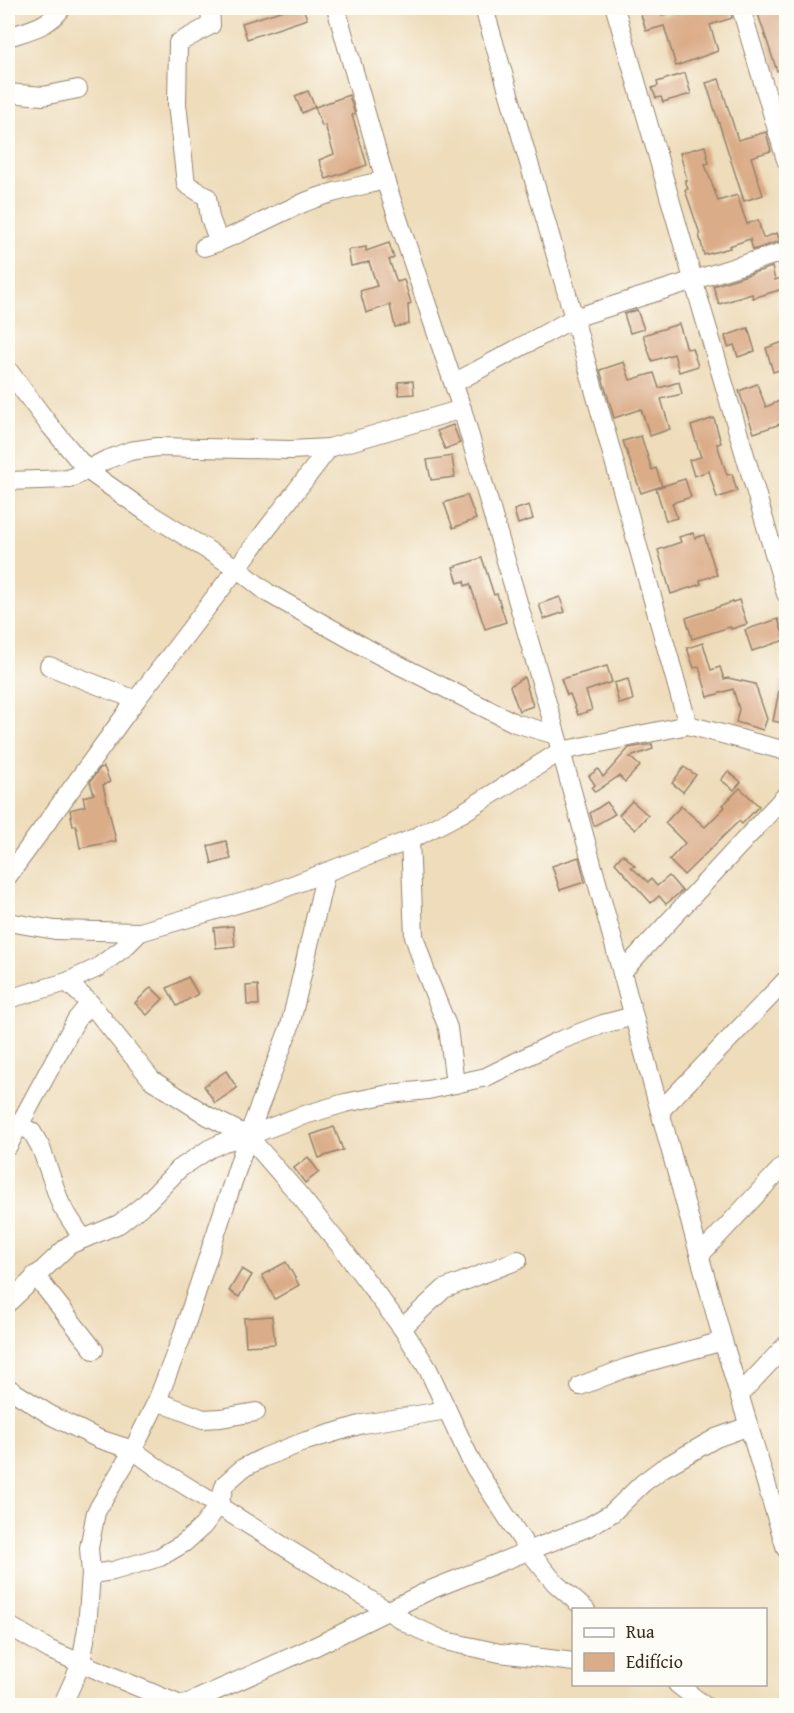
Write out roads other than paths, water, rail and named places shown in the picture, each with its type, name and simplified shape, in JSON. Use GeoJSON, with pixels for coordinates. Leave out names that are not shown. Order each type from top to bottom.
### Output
{"type":"FeatureCollection","features":[{"type":"Feature","properties":{"kind":"street"},"geometry":{"type":"LineString","coordinates":[[8,37],[41,26],[54,18],[62,8]]}},
{"type":"Feature","properties":{"kind":"street"},"geometry":{"type":"LineString","coordinates":[[210,8],[212,25],[178,43],[177,104],[186,184],[207,196],[211,245],[330,193],[386,180]]}},
{"type":"Feature","properties":{"kind":"street"},"geometry":{"type":"LineString","coordinates":[[336,8],[386,180],[462,409],[623,971],[723,1341],[784,1529],[786,1549]]}},
{"type":"Feature","properties":{"kind":"street"},"geometry":{"type":"LineString","coordinates":[[484,8],[688,725]]}},
{"type":"Feature","properties":{"kind":"street"},"geometry":{"type":"LineString","coordinates":[[615,8],[786,594]]}},
{"type":"Feature","properties":{"kind":"street"},"geometry":{"type":"LineString","coordinates":[[741,8],[786,160]]}},
{"type":"Feature","properties":{"kind":"street"},"geometry":{"type":"LineString","coordinates":[[8,93],[43,96],[78,89]]}},
{"type":"Feature","properties":{"kind":"street"},"geometry":{"type":"LineString","coordinates":[[454,383],[574,318],[786,250]]}},
{"type":"Feature","properties":{"kind":"street"},"geometry":{"type":"LineString","coordinates":[[8,370],[87,470],[145,511],[237,569],[268,593],[377,654],[559,743]]}},
{"type":"Feature","properties":{"kind":"street"},"geometry":{"type":"LineString","coordinates":[[8,481],[69,479],[106,460],[130,451],[157,447],[291,450],[329,447],[462,409]]}},
{"type":"Feature","properties":{"kind":"street"},"geometry":{"type":"LineString","coordinates":[[8,876],[136,700],[329,447]]}},
{"type":"Feature","properties":{"kind":"street"},"geometry":{"type":"LineString","coordinates":[[49,666],[136,700]]}},
{"type":"Feature","properties":{"kind":"street"},"geometry":{"type":"LineString","coordinates":[[8,922],[55,930],[140,932],[261,897],[410,840],[462,813],[559,743],[688,725],[786,751]]}},
{"type":"Feature","properties":{"kind":"street"},"geometry":{"type":"LineString","coordinates":[[623,971],[786,795]]}},
{"type":"Feature","properties":{"kind":"street"},"geometry":{"type":"LineString","coordinates":[[410,840],[414,936],[448,1028],[455,1084]]}},
{"type":"Feature","properties":{"kind":"street"},"geometry":{"type":"LineString","coordinates":[[62,1706],[81,1664],[87,1628],[91,1574],[88,1548],[96,1512],[133,1450],[157,1401],[181,1339],[248,1136],[290,1026],[326,872]]}},
{"type":"Feature","properties":{"kind":"street"},"geometry":{"type":"LineString","coordinates":[[8,999],[67,982],[97,968],[125,948],[140,932]]}},
{"type":"Feature","properties":{"kind":"street"},"geometry":{"type":"LineString","coordinates":[[661,1110],[786,980]]}},
{"type":"Feature","properties":{"kind":"street"},"geometry":{"type":"LineString","coordinates":[[67,982],[90,1003],[152,1080],[208,1116],[248,1136],[342,1248],[402,1328],[428,1369],[472,1463],[529,1551],[555,1582],[584,1608]]}},
{"type":"Feature","properties":{"kind":"street"},"geometry":{"type":"LineString","coordinates":[[8,1146],[76,1020],[90,1003]]}},
{"type":"Feature","properties":{"kind":"street"},"geometry":{"type":"LineString","coordinates":[[8,1303],[69,1245],[119,1224],[147,1202],[178,1169],[224,1142],[345,1103],[389,1094],[428,1090],[486,1077],[556,1042],[603,1024],[634,1016]]}},
{"type":"Feature","properties":{"kind":"street"},"geometry":{"type":"LineString","coordinates":[[18,1124],[32,1132],[61,1205],[82,1239]]}},
{"type":"Feature","properties":{"kind":"street"},"geometry":{"type":"LineString","coordinates":[[700,1255],[786,1163]]}},
{"type":"Feature","properties":{"kind":"street"},"geometry":{"type":"LineString","coordinates":[[402,1328],[444,1289],[518,1260]]}},
{"type":"Feature","properties":{"kind":"street"},"geometry":{"type":"LineString","coordinates":[[35,1275],[94,1350]]}},
{"type":"Feature","properties":{"kind":"street"},"geometry":{"type":"LineString","coordinates":[[580,1386],[626,1368],[723,1341]]}},
{"type":"Feature","properties":{"kind":"street"},"geometry":{"type":"LineString","coordinates":[[740,1394],[786,1345]]}},
{"type":"Feature","properties":{"kind":"street"},"geometry":{"type":"LineString","coordinates":[[8,1388],[52,1416],[99,1439],[133,1450],[218,1506],[412,1626],[445,1641],[500,1653],[572,1662]]}},
{"type":"Feature","properties":{"kind":"street"},"geometry":{"type":"LineString","coordinates":[[157,1401],[203,1419],[256,1412]]}},
{"type":"Feature","properties":{"kind":"street"},"geometry":{"type":"LineString","coordinates":[[91,1574],[113,1571],[160,1557],[184,1543],[203,1526],[218,1506],[225,1484],[243,1468],[266,1457],[306,1441],[363,1424],[447,1410]]}},
{"type":"Feature","properties":{"kind":"street"},"geometry":{"type":"LineString","coordinates":[[8,1625],[81,1664],[183,1705],[316,1646],[440,1586],[586,1528],[612,1513],[643,1483],[663,1468],[716,1438],[749,1426]]}},
{"type":"Feature","properties":{"kind":"street"},"geometry":{"type":"LineString","coordinates":[[680,1686],[705,1706]]}}]}
